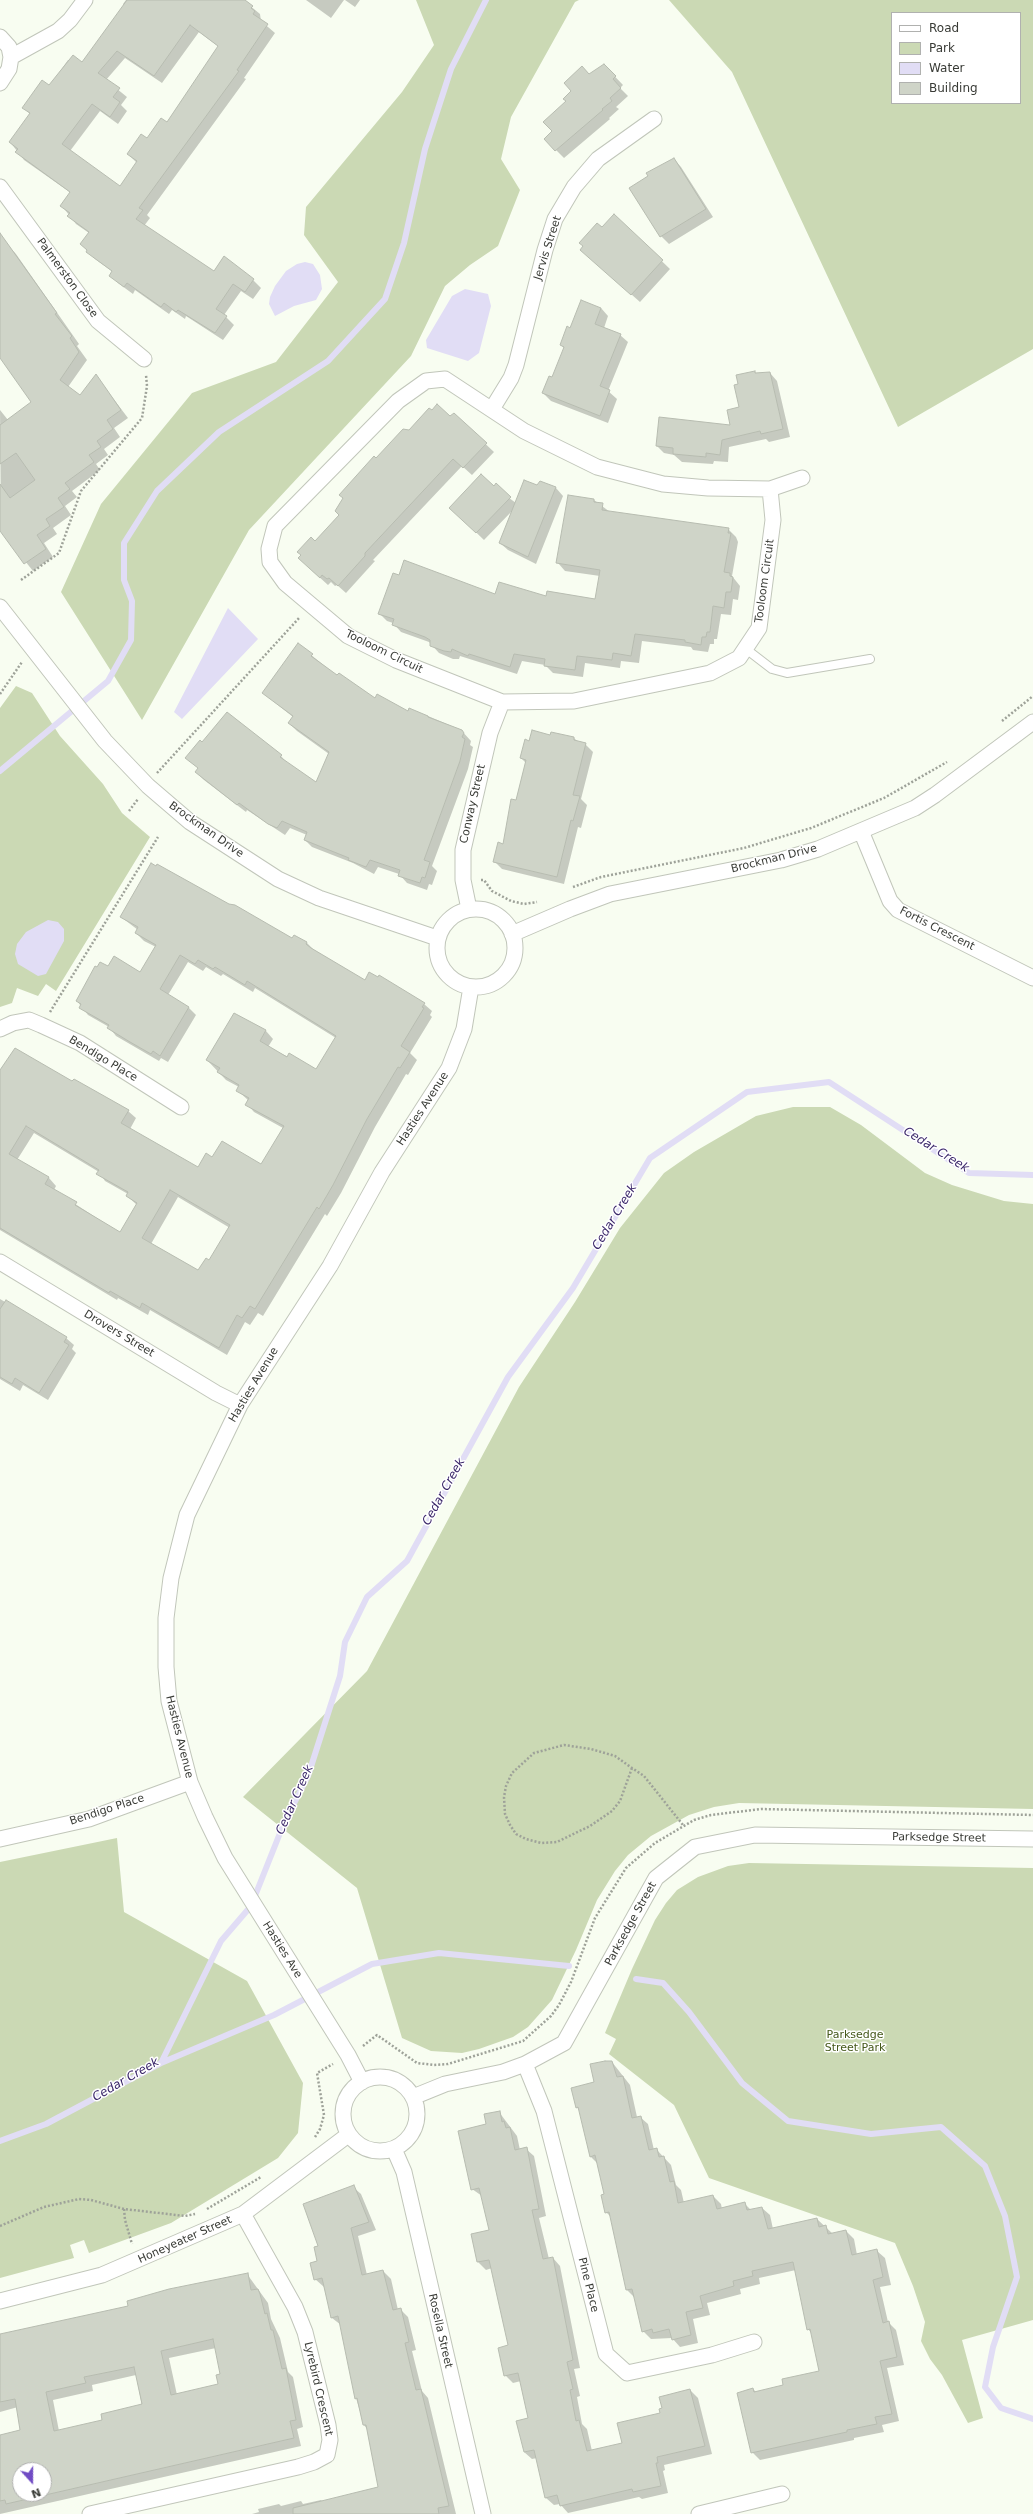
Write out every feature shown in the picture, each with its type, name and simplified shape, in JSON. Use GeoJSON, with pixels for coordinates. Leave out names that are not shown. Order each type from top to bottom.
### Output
{"type":"FeatureCollection","features":[{"type":"Feature","properties":{"kind":"street"},"geometry":{"type":"LineString","coordinates":[[11,57],[66,25],[85,0]]}},
{"type":"Feature","properties":{"kind":"street"},"geometry":{"type":"LineString","coordinates":[[0,38],[9,47],[11,57],[9,69],[0,83]]}},
{"type":"Feature","properties":{"kind":"street","name":"Jervis Street"},"geometry":{"type":"LineString","coordinates":[[492,409],[511,378],[516,365],[555,219],[574,187],[598,159],[654,119]]}},
{"type":"Feature","properties":{"kind":"street","name":"Palmerston Close"},"geometry":{"type":"LineString","coordinates":[[0,187],[96,318],[144,359]]}},
{"type":"Feature","properties":{"kind":"street","name":"Tooloom Circuit"},"geometry":{"type":"LineString","coordinates":[[770,489],[773,520],[759,628],[739,658],[710,673],[574,701],[502,702],[396,660],[348,636],[285,583],[270,562],[269,549],[275,526],[398,401],[426,381],[445,379],[524,431],[597,467],[663,484],[708,488],[770,489],[802,478]]}},
{"type":"Feature","properties":{"kind":"street","name":"Brockman Drive"},"geometry":{"type":"LineString","coordinates":[[0,607],[105,741],[148,786],[190,822],[278,879],[326,901],[437,938]]}},
{"type":"Feature","properties":{"kind":"street","name":"Conway Street"},"geometry":{"type":"LineString","coordinates":[[469,909],[462,874],[463,850],[490,733],[502,702]]}},
{"type":"Feature","properties":{"kind":"street","name":"Brockman Drive"},"geometry":{"type":"LineString","coordinates":[[512,934],[570,908],[610,894],[780,860],[818,849],[915,808],[935,795],[1033,722]]}},
{"type":"Feature","properties":{"kind":"street","name":"Fortis Crescent"},"geometry":{"type":"LineString","coordinates":[[861,831],[890,901],[898,910],[1033,978]]}},
{"type":"Feature","properties":{"kind":"street"},"geometry":{"type":"LineString","coordinates":[[469,909],[482,909],[495,914],[505,922],[512,934],[515,947],[513,960],[507,972],[497,981],[484,986],[471,987],[458,983],[447,976],[440,964],[436,952],[437,938],[449,919],[469,909]]}},
{"type":"Feature","properties":{"kind":"street","name":"Hasties Avenue"},"geometry":{"type":"LineString","coordinates":[[205,1817],[190,1782],[169,1701],[166,1674],[166,1618],[171,1578],[187,1515],[240,1405],[330,1266],[382,1172],[449,1068],[464,1029],[471,987]]}},
{"type":"Feature","properties":{"kind":"street","name":"Bendigo Place"},"geometry":{"type":"LineString","coordinates":[[0,1029],[29,1020],[41,1025],[80,1043],[181,1107]]}},
{"type":"Feature","properties":{"kind":"street","name":"Drovers Street"},"geometry":{"type":"LineString","coordinates":[[0,1262],[216,1393],[240,1405]]}},
{"type":"Feature","properties":{"kind":"street","name":"Bendigo Place"},"geometry":{"type":"LineString","coordinates":[[0,1839],[89,1819],[190,1782]]}},
{"type":"Feature","properties":{"kind":"street","name":"Hasties Ave"},"geometry":{"type":"LineString","coordinates":[[205,1817],[225,1858],[336,2037],[362,2082]]}},
{"type":"Feature","properties":{"kind":"street","name":"Parksedge Street"},"geometry":{"type":"LineString","coordinates":[[413,2097],[445,2084],[503,2072],[525,2064],[564,2043],[656,1878],[695,1847],[755,1835],[1033,1839]]}},
{"type":"Feature","properties":{"kind":"street","name":"Pine Place"},"geometry":{"type":"LineString","coordinates":[[525,2064],[544,2111],[606,2354],[627,2373],[712,2355],[754,2342]]}},
{"type":"Feature","properties":{"kind":"street"},"geometry":{"type":"LineString","coordinates":[[371,2078],[390,2078],[407,2089],[413,2097],[416,2106],[415,2127],[407,2140],[394,2149],[374,2151],[355,2143],[348,2135],[342,2116],[343,2106],[353,2088],[362,2082],[371,2078]]}},
{"type":"Feature","properties":{"kind":"street","name":"Honeyeater Street"},"geometry":{"type":"LineString","coordinates":[[0,2302],[73,2284],[139,2261],[243,2214],[348,2135]]}},
{"type":"Feature","properties":{"kind":"street","name":"Rosella Street"},"geometry":{"type":"LineString","coordinates":[[394,2149],[404,2172],[483,2514]]}},
{"type":"Feature","properties":{"kind":"street","name":"Lyrebird Crescent"},"geometry":{"type":"LineString","coordinates":[[90,2514],[298,2468],[327,2455],[330,2440],[328,2425],[305,2332],[295,2307],[243,2214]]}},
{"type":"Feature","properties":{"kind":"street"},"geometry":{"type":"LineString","coordinates":[[699,2514],[782,2494]]}},
{"type":"Feature","properties":{"kind":"lane"},"geometry":{"type":"LineString","coordinates":[[746,649],[772,669],[787,673],[870,659]]}},
{"type":"Feature","properties":{"kind":"path"},"geometry":{"type":"LineString","coordinates":[[21,580],[59,553],[81,491],[142,418],[146,386],[144,359]]}},
{"type":"Feature","properties":{"kind":"path"},"geometry":{"type":"LineString","coordinates":[[129,811],[164,763],[311,606]]}},
{"type":"Feature","properties":{"kind":"path"},"geometry":{"type":"LineString","coordinates":[[0,694],[32,648]]}},
{"type":"Feature","properties":{"kind":"path"},"geometry":{"type":"LineString","coordinates":[[1000,723],[1033,696]]}},
{"type":"Feature","properties":{"kind":"path"},"geometry":{"type":"LineString","coordinates":[[569,889],[601,877],[744,848],[811,828],[884,798],[950,760]]}},
{"type":"Feature","properties":{"kind":"path"},"geometry":{"type":"LineString","coordinates":[[41,1025],[158,837]]}},
{"type":"Feature","properties":{"kind":"path"},"geometry":{"type":"LineString","coordinates":[[476,880],[484,880],[492,891],[511,901],[524,904],[542,901]]}},
{"type":"Feature","properties":{"kind":"path"},"geometry":{"type":"LineString","coordinates":[[632,1768],[624,1791],[612,1811],[590,1826],[557,1842],[541,1843],[526,1840],[516,1834],[505,1814],[506,1786],[512,1774],[534,1753],[564,1745],[584,1748],[615,1756],[644,1776],[683,1825]]}},
{"type":"Feature","properties":{"kind":"path"},"geometry":{"type":"LineString","coordinates":[[372,2041],[377,2035],[417,2062],[434,2065],[448,2064],[522,2041],[547,2020],[559,2004],[571,1982],[595,1918],[626,1868],[651,1846],[683,1825],[711,1815],[761,1809],[1033,1815]]}},
{"type":"Feature","properties":{"kind":"path"},"geometry":{"type":"LineString","coordinates":[[313,2140],[320,2128],[324,2115],[317,2073],[325,2068]]}},
{"type":"Feature","properties":{"kind":"path"},"geometry":{"type":"LineString","coordinates":[[202,2212],[267,2172]]}},
{"type":"Feature","properties":{"kind":"path"},"geometry":{"type":"LineString","coordinates":[[0,2226],[44,2206],[66,2201],[91,2200],[124,2209],[185,2216],[198,2214]]}},
{"type":"Feature","properties":{"kind":"path"},"geometry":{"type":"LineString","coordinates":[[124,2209],[129,2236],[139,2261]]}},
{"type":"Feature","properties":{"kind":"green space"},"geometry":{"type":"Polygon","coordinates":[[[416,0],[579,0],[575,2],[511,117],[501,159],[520,190],[498,246],[470,265],[445,286],[411,356],[249,530],[142,720],[61,592],[101,504],[192,393],[276,362],[338,282],[304,235],[306,207],[402,92],[434,45],[416,0]]]}},
{"type":"Feature","properties":{"kind":"green space"},"geometry":{"type":"Polygon","coordinates":[[[669,0],[1033,0],[1033,349],[898,427],[732,72],[669,0]]]}},
{"type":"Feature","properties":{"kind":"green space"},"geometry":{"type":"Polygon","coordinates":[[[16,686],[32,693],[60,736],[103,784],[122,813],[150,837],[56,991],[46,984],[38,996],[17,988],[12,1003],[0,1007],[0,708],[16,686]]]}},
{"type":"Feature","properties":{"kind":"green space"},"geometry":{"type":"Polygon","coordinates":[[[793,1107],[830,1107],[861,1125],[925,1173],[952,1185],[1004,1201],[1033,1204],[1033,1809],[739,1803],[714,1807],[689,1815],[651,1836],[628,1855],[615,1871],[597,1900],[576,1950],[552,2000],[528,2027],[513,2037],[479,2049],[462,2053],[431,2051],[402,2038],[357,1888],[243,1797],[367,1671],[519,1387],[575,1302],[620,1228],[664,1173],[694,1152],[756,1116],[793,1107]]]}},
{"type":"Feature","properties":{"kind":"green space"},"geometry":{"type":"Polygon","coordinates":[[[117,1838],[124,1912],[247,1981],[303,2083],[298,2133],[278,2158],[171,2223],[89,2253],[84,2240],[70,2245],[74,2258],[0,2278],[0,1862],[117,1838]]]}},
{"type":"Feature","properties":{"kind":"green space","name":"Parksedge Street Park"},"geometry":{"type":"Polygon","coordinates":[[[749,1863],[1033,1868],[1033,2320],[962,2340],[983,2418],[968,2423],[942,2375],[930,2359],[921,2341],[925,2322],[913,2286],[895,2243],[709,2178],[674,2105],[609,2054],[616,2039],[605,2033],[632,1969],[655,1920],[666,1903],[677,1890],[698,1877],[728,1866],[749,1863]]]}},
{"type":"Feature","properties":{"kind":"water"},"geometry":{"type":"Polygon","coordinates":[[[305,262],[313,264],[320,275],[322,289],[316,300],[294,306],[275,316],[269,304],[270,297],[275,286],[286,271],[297,264],[305,262]]]}},
{"type":"Feature","properties":{"kind":"water"},"geometry":{"type":"Polygon","coordinates":[[[465,289],[488,294],[491,306],[479,353],[468,361],[427,348],[426,340],[452,296],[465,289]]]}},
{"type":"Feature","properties":{"kind":"water"},"geometry":{"type":"Polygon","coordinates":[[[228,608],[258,639],[182,719],[174,712],[228,608]]]}},
{"type":"Feature","properties":{"kind":"water"},"geometry":{"type":"Polygon","coordinates":[[[48,920],[58,922],[64,929],[64,941],[46,974],[38,976],[18,964],[15,954],[17,944],[26,932],[48,920]]]}},
{"type":"Feature","properties":{"kind":"building"},"geometry":{"type":"Polygon","coordinates":[[[127,0],[245,0],[253,6],[251,8],[255,11],[253,14],[268,24],[237,70],[239,71],[139,208],[143,210],[136,219],[214,271],[224,256],[254,279],[245,292],[233,284],[216,309],[227,316],[215,333],[178,310],[176,312],[164,303],[161,307],[127,283],[124,287],[109,276],[112,271],[86,252],[87,250],[80,244],[89,232],[67,216],[70,213],[60,206],[70,192],[15,152],[18,149],[9,142],[30,113],[22,108],[42,80],[49,85],[73,55],[82,62],[127,0]],[[190,25],[154,76],[117,51],[98,73],[120,88],[113,97],[120,102],[110,117],[92,104],[62,144],[120,186],[137,161],[127,154],[141,134],[147,138],[161,118],[167,122],[218,46],[190,25]]]}},
{"type":"Feature","properties":{"kind":"building"},"geometry":{"type":"Polygon","coordinates":[[[604,64],[616,76],[613,79],[621,88],[610,98],[612,101],[602,109],[603,110],[555,151],[544,139],[552,131],[543,122],[566,101],[563,99],[571,91],[564,83],[582,66],[589,74],[604,64]]]}},
{"type":"Feature","properties":{"kind":"building"},"geometry":{"type":"Polygon","coordinates":[[[674,158],[706,209],[660,237],[629,188],[648,176],[646,173],[674,158]]]}},
{"type":"Feature","properties":{"kind":"building"},"geometry":{"type":"Polygon","coordinates":[[[614,214],[663,260],[631,295],[580,250],[583,246],[579,243],[597,223],[602,227],[614,214]]]}},
{"type":"Feature","properties":{"kind":"building"},"geometry":{"type":"Polygon","coordinates":[[[0,233],[57,313],[55,314],[72,336],[70,338],[79,352],[60,380],[80,395],[96,374],[121,410],[107,420],[113,429],[97,441],[101,447],[89,455],[94,462],[65,483],[70,489],[58,498],[64,507],[46,519],[50,526],[37,535],[46,549],[24,564],[0,531],[0,484],[10,498],[35,480],[16,453],[0,464],[0,425],[31,402],[0,358],[0,233]]]}},
{"type":"Feature","properties":{"kind":"building"},"geometry":{"type":"Polygon","coordinates":[[[581,300],[601,308],[595,324],[621,334],[600,386],[610,390],[600,416],[542,393],[549,376],[552,377],[564,347],[560,345],[567,326],[570,328],[581,300]]]}},
{"type":"Feature","properties":{"kind":"building"},"geometry":{"type":"Polygon","coordinates":[[[755,371],[755,373],[770,372],[783,429],[761,434],[760,431],[722,440],[720,455],[706,453],[706,457],[673,454],[673,448],[656,446],[659,417],[730,425],[727,410],[739,407],[734,385],[738,384],[736,375],[755,371]]]}},
{"type":"Feature","properties":{"kind":"building"},"geometry":{"type":"Polygon","coordinates":[[[437,404],[450,416],[454,413],[487,443],[463,468],[453,459],[365,553],[365,556],[338,586],[329,578],[327,579],[322,575],[320,578],[298,558],[301,555],[297,552],[311,537],[315,541],[339,515],[335,511],[343,498],[339,495],[374,456],[376,458],[403,429],[409,430],[429,408],[432,410],[437,404]]]}},
{"type":"Feature","properties":{"kind":"building"},"geometry":{"type":"Polygon","coordinates":[[[481,474],[494,486],[496,483],[511,497],[476,533],[449,508],[481,474]]]}},
{"type":"Feature","properties":{"kind":"building"},"geometry":{"type":"Polygon","coordinates":[[[524,480],[537,485],[540,481],[556,487],[528,557],[499,543],[524,480]]]}},
{"type":"Feature","properties":{"kind":"building"},"geometry":{"type":"Polygon","coordinates":[[[568,495],[594,499],[594,502],[603,503],[602,510],[729,528],[728,533],[731,533],[724,572],[730,573],[730,576],[733,577],[731,592],[726,592],[724,608],[713,606],[710,632],[707,632],[706,637],[702,637],[701,645],[685,642],[685,640],[635,634],[631,656],[613,653],[612,660],[577,656],[575,670],[544,666],[545,659],[514,654],[510,667],[469,654],[468,656],[452,649],[451,652],[430,646],[430,640],[392,625],[394,619],[378,614],[393,573],[399,575],[404,560],[495,594],[499,582],[546,596],[547,591],[595,599],[600,570],[556,563],[568,495]]]}},
{"type":"Feature","properties":{"kind":"building"},"geometry":{"type":"Polygon","coordinates":[[[298,643],[313,654],[311,656],[337,675],[339,673],[375,698],[377,694],[408,711],[409,708],[462,730],[464,733],[462,737],[465,739],[460,761],[424,860],[430,862],[425,878],[422,877],[420,883],[398,876],[400,870],[370,860],[366,867],[348,860],[349,858],[304,840],[307,832],[282,821],[277,828],[268,824],[239,803],[237,805],[195,772],[198,768],[185,758],[200,740],[202,742],[227,712],[282,755],[280,757],[316,782],[329,752],[288,723],[293,716],[262,693],[298,643]]]}},
{"type":"Feature","properties":{"kind":"building"},"geometry":{"type":"Polygon","coordinates":[[[532,730],[550,735],[551,732],[574,737],[574,740],[586,743],[573,795],[580,796],[573,821],[571,820],[557,877],[493,862],[498,842],[503,844],[511,799],[516,800],[526,760],[520,758],[525,739],[529,741],[532,730]]]}},
{"type":"Feature","properties":{"kind":"building"},"geometry":{"type":"Polygon","coordinates":[[[151,863],[156,866],[157,864],[229,904],[235,905],[292,938],[294,935],[307,942],[306,944],[311,948],[365,980],[369,972],[378,977],[379,975],[425,1003],[422,1007],[424,1008],[401,1046],[410,1052],[400,1068],[398,1067],[367,1119],[319,1209],[317,1207],[255,1309],[250,1306],[242,1318],[237,1315],[219,1348],[142,1303],[140,1308],[110,1291],[109,1293],[0,1228],[0,1070],[15,1048],[72,1081],[74,1079],[129,1110],[121,1123],[198,1167],[206,1153],[212,1157],[222,1141],[261,1164],[284,1126],[245,1105],[249,1098],[236,1091],[239,1085],[217,1072],[220,1068],[206,1060],[234,1013],[266,1030],[260,1041],[287,1057],[289,1053],[316,1069],[336,1036],[247,981],[245,985],[215,967],[213,969],[198,960],[195,964],[180,955],[160,989],[189,1007],[160,1056],[153,1051],[151,1054],[107,1028],[109,1025],[79,1008],[81,1004],[76,1001],[95,966],[97,967],[100,962],[108,966],[114,956],[140,972],[156,945],[135,933],[138,927],[120,917],[151,863]],[[26,1126],[9,1154],[49,1177],[45,1184],[77,1202],[75,1205],[120,1232],[137,1203],[126,1196],[128,1192],[96,1174],[99,1170],[26,1126]],[[170,1190],[142,1238],[198,1270],[206,1258],[209,1260],[230,1225],[170,1190]]]}},
{"type":"Feature","properties":{"kind":"building"},"geometry":{"type":"Polygon","coordinates":[[[6,1300],[67,1337],[64,1342],[69,1345],[39,1393],[15,1378],[12,1384],[0,1377],[0,1309],[6,1300]]]}},
{"type":"Feature","properties":{"kind":"building"},"geometry":{"type":"Polygon","coordinates":[[[612,2061],[617,2077],[623,2076],[632,2118],[641,2116],[649,2150],[657,2148],[659,2157],[664,2156],[670,2182],[674,2181],[678,2203],[713,2195],[717,2209],[745,2202],[747,2210],[762,2207],[768,2229],[817,2218],[819,2227],[826,2225],[828,2234],[846,2230],[852,2255],[877,2249],[883,2277],[873,2280],[883,2323],[889,2321],[897,2357],[880,2361],[892,2414],[875,2417],[877,2424],[751,2453],[737,2393],[753,2388],[754,2392],[783,2385],[782,2379],[819,2371],[810,2329],[807,2330],[793,2262],[752,2271],[753,2276],[733,2281],[734,2286],[700,2296],[703,2308],[686,2312],[691,2335],[672,2340],[669,2329],[653,2333],[652,2329],[642,2332],[632,2289],[626,2290],[609,2212],[605,2213],[601,2195],[604,2194],[595,2155],[590,2157],[578,2107],[576,2108],[571,2088],[594,2082],[590,2064],[612,2061]]]}},
{"type":"Feature","properties":{"kind":"building"},"geometry":{"type":"Polygon","coordinates":[[[500,2111],[502,2122],[504,2121],[506,2128],[510,2127],[515,2150],[527,2147],[539,2209],[532,2210],[543,2259],[553,2257],[573,2360],[567,2362],[573,2389],[570,2390],[576,2421],[579,2420],[587,2451],[622,2443],[617,2423],[660,2413],[659,2409],[662,2408],[659,2397],[690,2389],[705,2446],[657,2457],[658,2463],[656,2463],[661,2486],[633,2492],[632,2489],[560,2506],[557,2495],[545,2498],[534,2450],[524,2452],[516,2421],[528,2418],[518,2373],[504,2376],[498,2348],[508,2345],[489,2260],[477,2262],[471,2234],[489,2230],[479,2188],[471,2190],[458,2131],[486,2124],[484,2114],[500,2111]]]}},
{"type":"Feature","properties":{"kind":"building"},"geometry":{"type":"Polygon","coordinates":[[[354,2185],[369,2222],[351,2228],[362,2275],[383,2270],[393,2310],[401,2308],[409,2342],[405,2343],[416,2390],[421,2389],[449,2506],[438,2508],[439,2514],[293,2514],[293,2508],[378,2487],[366,2425],[363,2425],[357,2398],[355,2399],[338,2316],[331,2318],[322,2278],[314,2280],[310,2263],[317,2261],[314,2247],[318,2246],[303,2204],[354,2185]]]}},
{"type":"Feature","properties":{"kind":"building"},"geometry":{"type":"Polygon","coordinates":[[[248,2273],[251,2290],[258,2289],[265,2314],[267,2313],[271,2330],[273,2330],[282,2369],[286,2368],[296,2420],[290,2421],[294,2438],[52,2493],[52,2462],[12,2462],[12,2502],[15,2502],[6,2504],[5,2500],[0,2501],[0,2435],[20,2430],[15,2399],[0,2402],[0,2334],[128,2306],[127,2301],[169,2289],[248,2273]],[[213,2339],[161,2351],[171,2395],[218,2384],[216,2375],[220,2374],[213,2339]],[[134,2367],[84,2377],[86,2383],[46,2392],[54,2431],[102,2420],[101,2414],[142,2404],[134,2367]]]}},
{"type":"Feature","properties":{"kind":"waterway"},"geometry":{"type":"LineString","coordinates":[[0,771],[108,681],[131,640],[132,601],[124,580],[124,543],[157,491],[219,432],[328,361],[385,299],[404,243],[425,149],[451,69],[486,0]]}},
{"type":"Feature","properties":{"kind":"waterway","name":"Cedar Creek"},"geometry":{"type":"LineString","coordinates":[[0,2141],[46,2124],[161,2063],[221,1941],[251,1906],[284,1823],[308,1776],[340,1676],[345,1642],[367,1597],[407,1561],[508,1377],[573,1288],[650,1158],[747,1092],[829,1082],[969,1173],[1033,1175]]}},
{"type":"Feature","properties":{"kind":"waterway"},"geometry":{"type":"LineString","coordinates":[[161,2063],[274,2015],[372,1964],[439,1953],[569,1966]]}},
{"type":"Feature","properties":{"kind":"waterway"},"geometry":{"type":"LineString","coordinates":[[636,1979],[663,1983],[689,2012],[742,2083],[788,2121],[871,2134],[941,2127],[985,2166],[1005,2216],[1017,2277],[993,2347],[985,2387],[1001,2408],[1033,2419]]}}]}
